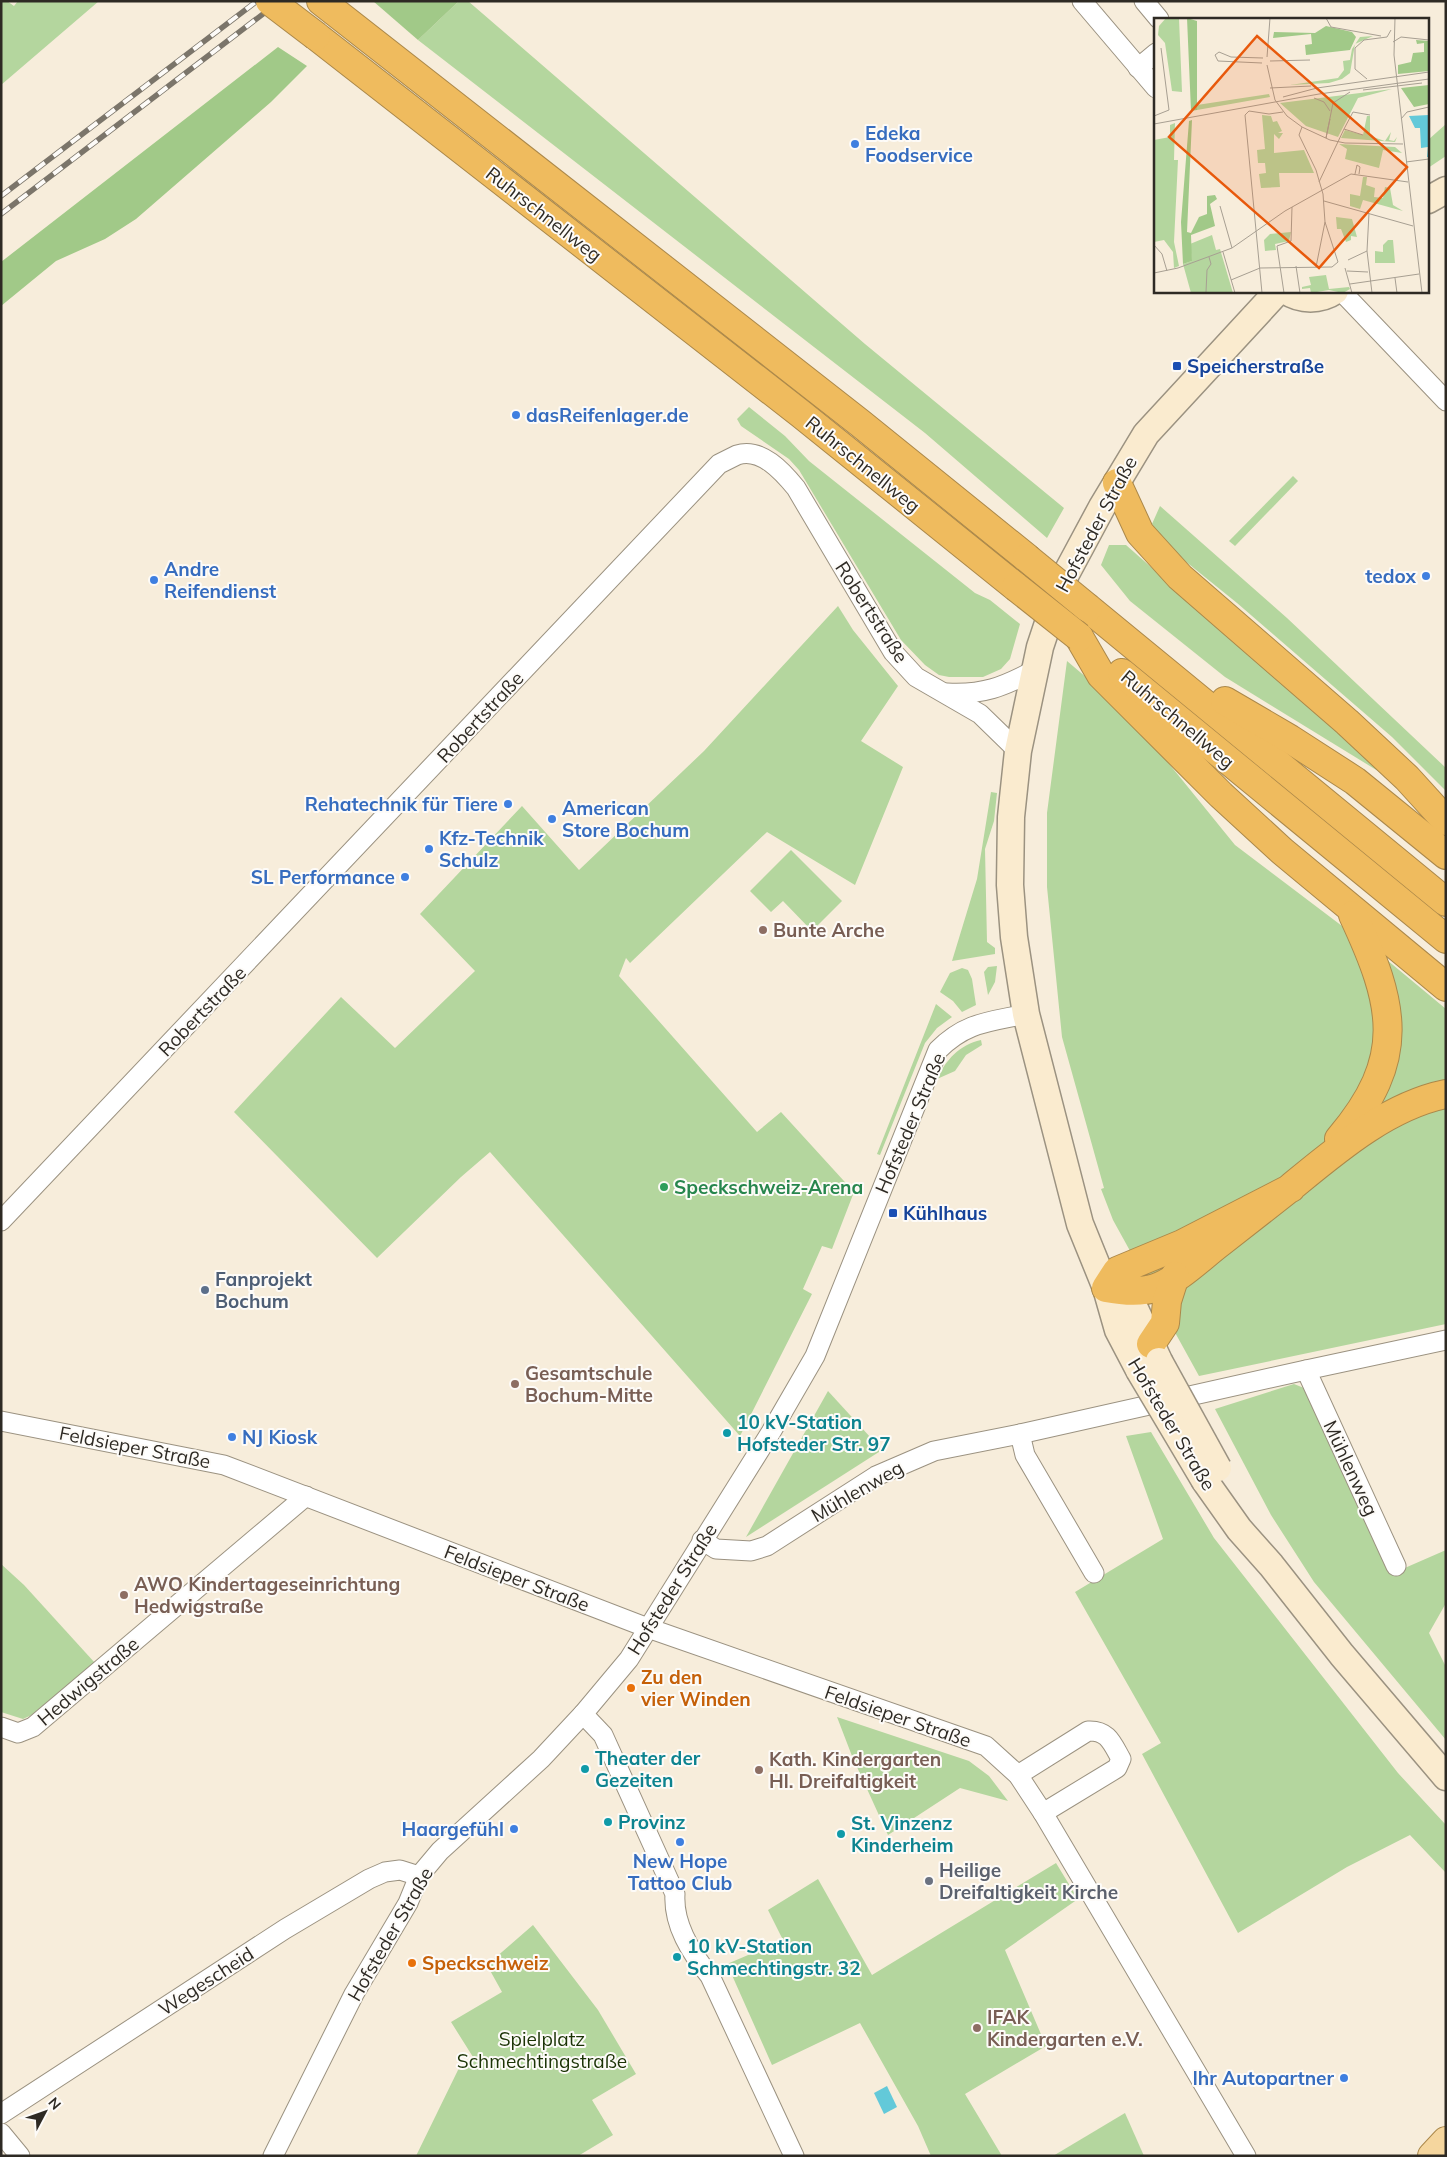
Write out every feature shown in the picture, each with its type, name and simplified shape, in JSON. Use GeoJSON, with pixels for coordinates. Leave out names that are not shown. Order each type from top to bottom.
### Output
{"type":"FeatureCollection","features":[{"type":"Feature","properties":{"kind":"highway","name":"Ruhrschnellweg"},"geometry":{"type":"LineString","coordinates":[[270,1],[801,414],[1078,637],[1446,939]]}},
{"type":"Feature","properties":{"kind":"highway","name":"Ruhrschnellweg"},"geometry":{"type":"LineString","coordinates":[[331,9],[847,413],[1113,628],[1446,902]]}},
{"type":"Feature","properties":{"kind":"highway"},"geometry":{"type":"LineString","coordinates":[[1116,482],[1140,533],[1180,577],[1347,722],[1407,778],[1446,820]]}},
{"type":"Feature","properties":{"kind":"highway"},"geometry":{"type":"LineString","coordinates":[[1113,628],[1191,680],[1355,781],[1446,855]]}},
{"type":"Feature","properties":{"kind":"highway"},"geometry":{"type":"LineString","coordinates":[[1078,637],[1101,675],[1221,794],[1282,851],[1446,987]]}},
{"type":"Feature","properties":{"kind":"highway"},"geometry":{"type":"LineString","coordinates":[[1319,1163],[1361,1114],[1376,1085],[1386,1056],[1388,1019],[1384,990],[1375,962],[1349,906]]}},
{"type":"Feature","properties":{"kind":"highway"},"geometry":{"type":"LineString","coordinates":[[1117,1283],[1155,1288],[1175,1276],[1291,1188],[1319,1163],[1376,1124],[1409,1106],[1446,1094]]}},
{"type":"Feature","properties":{"kind":"highway"},"geometry":{"type":"LineString","coordinates":[[1117,1283],[1182,1244],[1291,1188]]}},
{"type":"Feature","properties":{"kind":"highway"},"geometry":{"type":"LineString","coordinates":[[1149,1358],[1165,1323],[1167,1302],[1175,1276]]}},
{"type":"Feature","properties":{"kind":"main road"},"geometry":{"type":"LineString","coordinates":[[1432,2156],[1446,2141]]}},
{"type":"Feature","properties":{"kind":"street"},"geometry":{"type":"LineString","coordinates":[[1082,1],[1154,86]]}},
{"type":"Feature","properties":{"kind":"street"},"geometry":{"type":"LineString","coordinates":[[1144,1],[1158,18]]}},
{"type":"Feature","properties":{"kind":"street"},"geometry":{"type":"LineString","coordinates":[[1138,68],[1154,55]]}},
{"type":"Feature","properties":{"kind":"street"},"geometry":{"type":"LineString","coordinates":[[1430,199],[1446,190]]}},
{"type":"Feature","properties":{"kind":"street","name":"Hofsteder Straße"},"geometry":{"type":"LineString","coordinates":[[1277,292],[1146,434],[1116,482],[1066,574],[1044,633],[1018,751],[1012,817],[1010,885],[1014,937],[1026,1014],[1054,1125],[1075,1156],[1117,1283],[1118,1330],[1149,1358],[1211,1474],[1249,1521],[1271,1565],[1342,1655],[1446,1777]]}},
{"type":"Feature","properties":{"kind":"street"},"geometry":{"type":"LineString","coordinates":[[1288,292],[1304,299],[1317,298],[1332,292]]}},
{"type":"Feature","properties":{"kind":"street"},"geometry":{"type":"LineString","coordinates":[[1342,292],[1446,401]]}},
{"type":"Feature","properties":{"kind":"street","name":"Robertstraße"},"geometry":{"type":"LineString","coordinates":[[1,1221],[719,464],[739,454],[754,455],[780,468],[796,488],[893,652],[916,677],[980,714],[1018,751]]}},
{"type":"Feature","properties":{"kind":"street"},"geometry":{"type":"LineString","coordinates":[[943,693],[982,693],[1014,682],[1035,670]]}},
{"type":"Feature","properties":{"kind":"street","name":"Hofsteder Straße"},"geometry":{"type":"LineString","coordinates":[[273,2156],[354,1994],[408,1903],[419,1876],[440,1851],[522,1779],[583,1714],[629,1659],[771,1432],[815,1356],[938,1050],[954,1034],[965,1028],[1026,1014]]}},
{"type":"Feature","properties":{"kind":"street","name":"Mühlenweg"},"geometry":{"type":"LineString","coordinates":[[702,1540],[716,1549],[751,1552],[766,1546],[896,1466],[934,1451],[1020,1434],[1446,1340]]}},
{"type":"Feature","properties":{"kind":"street","name":"Mühlenweg"},"geometry":{"type":"LineString","coordinates":[[1306,1370],[1396,1566]]}},
{"type":"Feature","properties":{"kind":"street","name":"Feldsieper Straße"},"geometry":{"type":"LineString","coordinates":[[1,1421],[224,1465],[648,1628],[986,1746],[1018,1775],[1042,1812],[1246,2156]]}},
{"type":"Feature","properties":{"kind":"street"},"geometry":{"type":"LineString","coordinates":[[1020,1434],[1025,1455],[1094,1573]]}},
{"type":"Feature","properties":{"kind":"street","name":"Hedwigstraße"},"geometry":{"type":"LineString","coordinates":[[1,1727],[18,1733],[33,1727],[306,1496]]}},
{"type":"Feature","properties":{"kind":"street"},"geometry":{"type":"LineString","coordinates":[[583,1714],[603,1735],[675,1894],[674,1912],[693,1956],[710,1976],[794,2156]]}},
{"type":"Feature","properties":{"kind":"street"},"geometry":{"type":"LineString","coordinates":[[1018,1775],[1088,1731],[1098,1730],[1108,1736],[1121,1759],[1117,1768],[1042,1812]]}},
{"type":"Feature","properties":{"kind":"street","name":"Wegescheid"},"geometry":{"type":"LineString","coordinates":[[1,2114],[285,1929],[369,1879],[385,1872],[400,1870],[419,1876]]}},
{"type":"Feature","properties":{"kind":"street"},"geometry":{"type":"LineString","coordinates":[[1,2133],[20,2156]]}},
{"type":"Feature","properties":{"kind":"green space"},"geometry":{"type":"Polygon","coordinates":[[[1,1],[7,1],[14,6],[18,1],[99,1],[1,85],[1,1]]]}},
{"type":"Feature","properties":{"kind":"green space"},"geometry":{"type":"Polygon","coordinates":[[[373,1],[459,1],[418,40],[373,1]]]}},
{"type":"Feature","properties":{"kind":"green space"},"geometry":{"type":"Polygon","coordinates":[[[459,1],[468,1],[865,344],[1064,508],[1047,538],[925,433],[418,40],[459,1]]]}},
{"type":"Feature","properties":{"kind":"green space"},"geometry":{"type":"Polygon","coordinates":[[[278,47],[307,66],[271,102],[136,219],[105,239],[56,261],[1,306],[1,262],[278,47]]]}},
{"type":"Feature","properties":{"kind":"green space"},"geometry":{"type":"Polygon","coordinates":[[[1446,124],[1446,156],[1430,167],[1430,138],[1446,124]]]}},
{"type":"Feature","properties":{"kind":"green space"},"geometry":{"type":"Polygon","coordinates":[[[749,407],[785,436],[809,461],[975,593],[990,600],[1020,624],[1010,659],[1001,669],[983,677],[949,677],[939,675],[925,665],[901,640],[799,470],[789,459],[741,426],[737,419],[749,407]]]}},
{"type":"Feature","properties":{"kind":"green space"},"geometry":{"type":"Polygon","coordinates":[[[1293,476],[1298,481],[1235,546],[1229,541],[1293,476]]]}},
{"type":"Feature","properties":{"kind":"green space"},"geometry":{"type":"Polygon","coordinates":[[[1160,506],[1287,618],[1446,768],[1446,791],[1392,737],[1237,603],[1164,544],[1152,524],[1160,506]]]}},
{"type":"Feature","properties":{"kind":"green space"},"geometry":{"type":"Polygon","coordinates":[[[1109,545],[1126,545],[1391,779],[1225,677],[1130,601],[1101,565],[1109,545]]]}},
{"type":"Feature","properties":{"kind":"green space"},"geometry":{"type":"Polygon","coordinates":[[[838,606],[853,630],[898,686],[861,741],[903,767],[855,885],[767,832],[630,963],[626,958],[619,976],[757,1132],[781,1112],[854,1192],[832,1249],[822,1246],[803,1289],[812,1294],[740,1436],[490,1152],[461,1177],[377,1258],[234,1112],[341,997],[395,1048],[475,971],[420,914],[522,806],[579,870],[704,751],[838,606]]]}},
{"type":"Feature","properties":{"kind":"green space"},"geometry":{"type":"Polygon","coordinates":[[[1067,661],[1127,712],[1235,845],[1387,960],[1446,1009],[1446,1324],[1199,1376],[1113,1220],[1101,1189],[1104,1188],[1062,1037],[1047,887],[1047,813],[1067,661]]]}},
{"type":"Feature","properties":{"kind":"green space"},"geometry":{"type":"Polygon","coordinates":[[[991,792],[997,793],[994,821],[985,849],[987,942],[995,948],[995,954],[952,961],[977,879],[991,792]]]}},
{"type":"Feature","properties":{"kind":"green space"},"geometry":{"type":"Polygon","coordinates":[[[791,850],[842,901],[812,931],[783,901],[771,912],[750,891],[791,850]]]}},
{"type":"Feature","properties":{"kind":"green space"},"geometry":{"type":"Polygon","coordinates":[[[997,966],[995,982],[988,995],[984,972],[988,967],[997,966]]]}},
{"type":"Feature","properties":{"kind":"green space"},"geometry":{"type":"Polygon","coordinates":[[[962,968],[968,970],[972,979],[976,1005],[962,1012],[953,1001],[940,992],[950,973],[962,968]]]}},
{"type":"Feature","properties":{"kind":"green space"},"geometry":{"type":"Polygon","coordinates":[[[936,1004],[952,1017],[937,1028],[925,1043],[880,1155],[877,1154],[936,1004]]]}},
{"type":"Feature","properties":{"kind":"green space"},"geometry":{"type":"Polygon","coordinates":[[[981,1040],[982,1045],[966,1055],[955,1071],[937,1079],[954,1054],[973,1042],[981,1040]]]}},
{"type":"Feature","properties":{"kind":"green space"},"geometry":{"type":"Polygon","coordinates":[[[1294,1384],[1304,1388],[1391,1574],[1446,1550],[1446,1603],[1429,1633],[1446,1667],[1446,1740],[1314,1582],[1271,1515],[1215,1409],[1294,1384]]]}},
{"type":"Feature","properties":{"kind":"green space"},"geometry":{"type":"Polygon","coordinates":[[[828,1391],[882,1450],[746,1537],[828,1391]]]}},
{"type":"Feature","properties":{"kind":"green space"},"geometry":{"type":"Polygon","coordinates":[[[1151,1432],[1214,1538],[1398,1773],[1446,1825],[1446,1873],[1410,1835],[1347,1867],[1238,1933],[1142,1754],[1161,1743],[1075,1592],[1163,1539],[1126,1436],[1151,1432]]]}},
{"type":"Feature","properties":{"kind":"green space"},"geometry":{"type":"Polygon","coordinates":[[[1,1564],[24,1585],[95,1663],[38,1712],[23,1719],[1,1712],[1,1564]]]}},
{"type":"Feature","properties":{"kind":"green space"},"geometry":{"type":"Polygon","coordinates":[[[837,1717],[969,1761],[989,1776],[1008,1801],[960,1788],[888,1835],[852,1756],[837,1717]]]}},
{"type":"Feature","properties":{"kind":"green space"},"geometry":{"type":"Polygon","coordinates":[[[1056,1863],[1078,1899],[1005,1950],[1046,2046],[965,2094],[1002,2156],[931,2156],[918,2126],[860,2023],[772,2065],[727,1964],[783,1940],[768,1910],[818,1879],[872,1975],[1056,1863]]]}},
{"type":"Feature","properties":{"kind":"green space","name":"Spielplatz Schmechtingstraße"},"geometry":{"type":"Polygon","coordinates":[[[533,1925],[598,2010],[636,2074],[592,2100],[613,2135],[578,2156],[416,2156],[458,2070],[473,2057],[451,2022],[502,1992],[487,1965],[533,1925]]]}},
{"type":"Feature","properties":{"kind":"green space"},"geometry":{"type":"Polygon","coordinates":[[[1125,2113],[1144,2156],[1053,2156],[1125,2113]]]}},
{"type":"Feature","properties":{"kind":"water"},"geometry":{"type":"Polygon","coordinates":[[[887,2086],[897,2107],[884,2114],[874,2093],[887,2086]]]}},
{"type":"Feature","properties":{"kind":"railway"},"geometry":{"type":"LineString","coordinates":[[1,196],[257,1]]}},
{"type":"Feature","properties":{"kind":"railway"},"geometry":{"type":"LineString","coordinates":[[1,214],[280,1]]}},
{"type":"Feature","properties":{"kind":"place","name":"Edeka Foodservice"},"geometry":{"type":"Point","coordinates":[855,144]}},
{"type":"Feature","properties":{"kind":"place","name":"Speicherstraße"},"geometry":{"type":"Point","coordinates":[1177,366]}},
{"type":"Feature","properties":{"kind":"place","name":"dasReifenlager.de"},"geometry":{"type":"Point","coordinates":[516,415]}},
{"type":"Feature","properties":{"kind":"place","name":"tedox"},"geometry":{"type":"Point","coordinates":[1426,576]}},
{"type":"Feature","properties":{"kind":"place","name":"Andre Reifendienst"},"geometry":{"type":"Point","coordinates":[154,580]}},
{"type":"Feature","properties":{"kind":"place","name":"Rehatechnik für Tiere"},"geometry":{"type":"Point","coordinates":[508,804]}},
{"type":"Feature","properties":{"kind":"place","name":"American Store Bochum"},"geometry":{"type":"Point","coordinates":[552,819]}},
{"type":"Feature","properties":{"kind":"place","name":"Kfz-Technik Schulz"},"geometry":{"type":"Point","coordinates":[429,849]}},
{"type":"Feature","properties":{"kind":"place","name":"SL Performance"},"geometry":{"type":"Point","coordinates":[405,877]}},
{"type":"Feature","properties":{"kind":"place","name":"Bunte Arche"},"geometry":{"type":"Point","coordinates":[763,930]}},
{"type":"Feature","properties":{"kind":"place","name":"Speckschweiz-Arena"},"geometry":{"type":"Point","coordinates":[664,1187]}},
{"type":"Feature","properties":{"kind":"place","name":"Kühlhaus"},"geometry":{"type":"Point","coordinates":[893,1213]}},
{"type":"Feature","properties":{"kind":"place","name":"Fanprojekt Bochum"},"geometry":{"type":"Point","coordinates":[205,1290]}},
{"type":"Feature","properties":{"kind":"place","name":"Gesamtschule Bochum-Mitte"},"geometry":{"type":"Point","coordinates":[515,1384]}},
{"type":"Feature","properties":{"kind":"place","name":"10 kV-Station Hofsteder Str. 97"},"geometry":{"type":"Point","coordinates":[727,1433]}},
{"type":"Feature","properties":{"kind":"place","name":"NJ Kiosk"},"geometry":{"type":"Point","coordinates":[232,1437]}},
{"type":"Feature","properties":{"kind":"place","name":"AWO Kindertageseinrichtung Hedwigstraße"},"geometry":{"type":"Point","coordinates":[124,1595]}},
{"type":"Feature","properties":{"kind":"place","name":"Zu den vier Winden"},"geometry":{"type":"Point","coordinates":[631,1688]}},
{"type":"Feature","properties":{"kind":"place","name":"Theater der Gezeiten"},"geometry":{"type":"Point","coordinates":[585,1769]}},
{"type":"Feature","properties":{"kind":"place","name":"Kath. Kindergarten Hl. Dreifaltigkeit"},"geometry":{"type":"Point","coordinates":[759,1770]}},
{"type":"Feature","properties":{"kind":"place","name":"Provinz"},"geometry":{"type":"Point","coordinates":[608,1822]}},
{"type":"Feature","properties":{"kind":"place","name":"Haargefühl"},"geometry":{"type":"Point","coordinates":[514,1829]}},
{"type":"Feature","properties":{"kind":"place","name":"St. Vinzenz Kinderheim"},"geometry":{"type":"Point","coordinates":[841,1834]}},
{"type":"Feature","properties":{"kind":"place","name":"New Hope Tattoo Club"},"geometry":{"type":"Point","coordinates":[680,1842]}},
{"type":"Feature","properties":{"kind":"place","name":"Heilige Dreifaltigkeit Kirche"},"geometry":{"type":"Point","coordinates":[929,1881]}},
{"type":"Feature","properties":{"kind":"place","name":"10 kV-Station Schmechtingstr. 32"},"geometry":{"type":"Point","coordinates":[677,1957]}},
{"type":"Feature","properties":{"kind":"place","name":"Speckschweiz"},"geometry":{"type":"Point","coordinates":[412,1963]}},
{"type":"Feature","properties":{"kind":"place","name":"IFAK Kindergarten e.V."},"geometry":{"type":"Point","coordinates":[977,2028]}},
{"type":"Feature","properties":{"kind":"place","name":"Ihr Autopartner"},"geometry":{"type":"Point","coordinates":[1344,2078]}}]}
